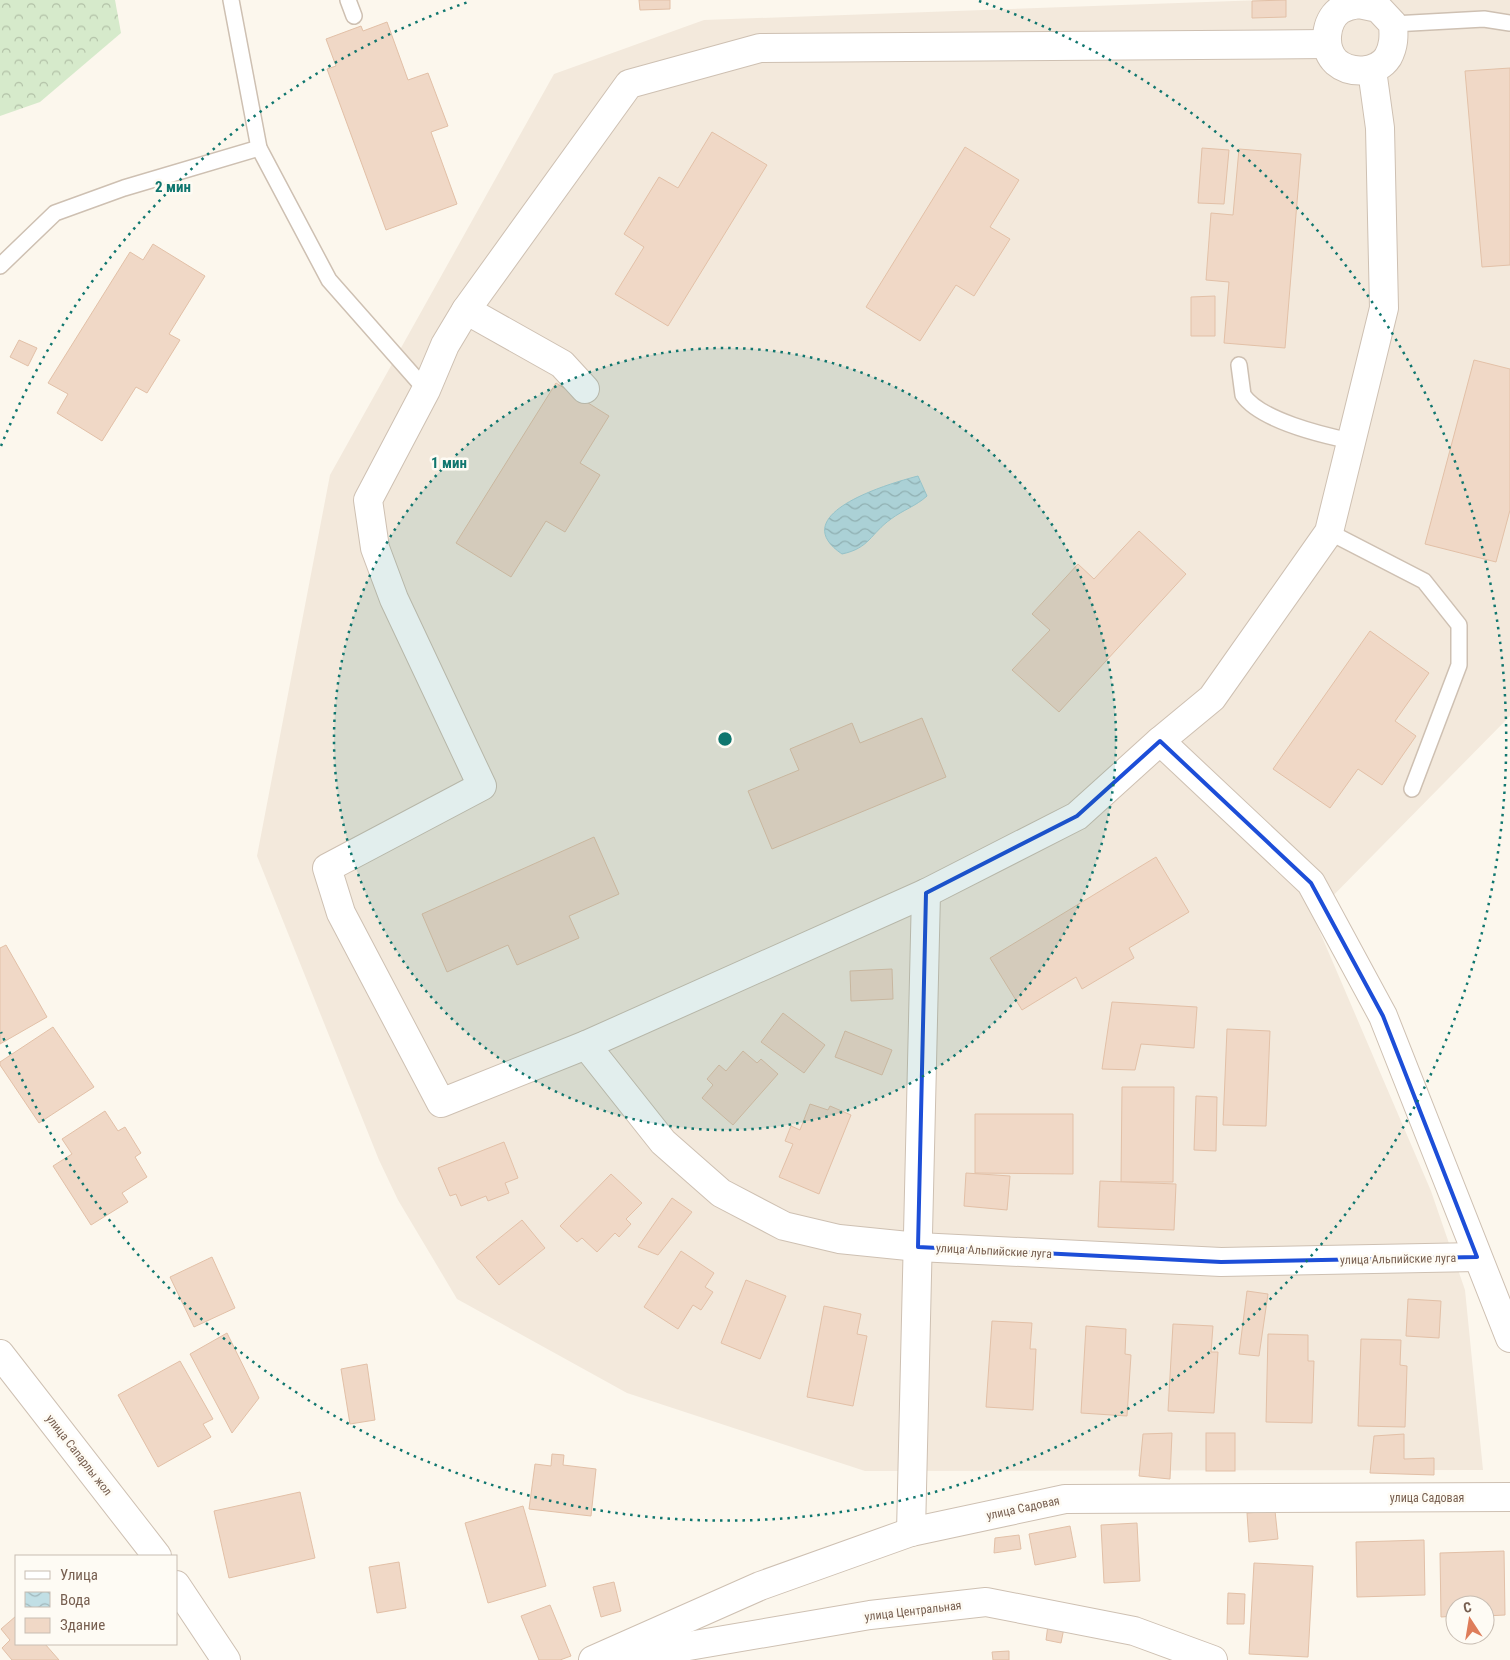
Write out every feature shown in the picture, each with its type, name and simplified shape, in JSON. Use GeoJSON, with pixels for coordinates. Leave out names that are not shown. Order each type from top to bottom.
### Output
{"type":"FeatureCollection","features":[{"type":"Feature","properties":{"kind":"street"},"geometry":{"type":"LineString","coordinates":[[1359,4],[1378,8],[1393,24],[1394,41],[1387,59],[1372,70],[1352,70],[1336,61],[1327,44],[1329,25],[1340,10],[1359,4]]}},
{"type":"Feature","properties":{"kind":"street"},"geometry":{"type":"LineString","coordinates":[[1327,44],[760,48],[629,84],[466,310],[445,345],[426,390],[368,500],[375,548],[394,599],[482,786],[327,868],[341,913],[441,1103],[586,1045],[926,893],[1077,816],[1160,741],[1212,698],[1329,532],[1384,308],[1380,128],[1372,70]]}},
{"type":"Feature","properties":{"kind":"street"},"geometry":{"type":"LineString","coordinates":[[466,310],[562,364],[585,389]]}},
{"type":"Feature","properties":{"kind":"street"},"geometry":{"type":"LineString","coordinates":[[1160,741],[1311,883],[1383,1016],[1510,1338]]}},
{"type":"Feature","properties":{"kind":"street"},"geometry":{"type":"LineString","coordinates":[[911,1532],[926,893]]}},
{"type":"Feature","properties":{"kind":"street","name":"улица Альпийские луга"},"geometry":{"type":"LineString","coordinates":[[586,1045],[663,1142],[722,1193],[784,1226],[839,1239],[918,1247],[1221,1262],[1477,1257]]}},
{"type":"Feature","properties":{"kind":"street","name":"улица Сапарлы жол"},"geometry":{"type":"LineString","coordinates":[[0,1354],[156,1555]]}},
{"type":"Feature","properties":{"kind":"street","name":"улица Садовая"},"geometry":{"type":"LineString","coordinates":[[593,1660],[760,1586],[911,1532],[1065,1499],[1510,1497]]}},
{"type":"Feature","properties":{"kind":"street"},"geometry":{"type":"LineString","coordinates":[[178,1588],[226,1660]]}},
{"type":"Feature","properties":{"kind":"street","name":"улица Центральная"},"geometry":{"type":"LineString","coordinates":[[608,1660],[870,1615],[986,1602],[1134,1631],[1213,1660]]}},
{"type":"Feature","properties":{"kind":"lane"},"geometry":{"type":"LineString","coordinates":[[231,0],[258,148],[329,280],[426,390]]}},
{"type":"Feature","properties":{"kind":"lane"},"geometry":{"type":"LineString","coordinates":[[348,0],[354,16]]}},
{"type":"Feature","properties":{"kind":"lane"},"geometry":{"type":"LineString","coordinates":[[1393,24],[1484,19],[1510,22]]}},
{"type":"Feature","properties":{"kind":"lane"},"geometry":{"type":"LineString","coordinates":[[0,266],[55,213],[124,188],[258,148]]}},
{"type":"Feature","properties":{"kind":"lane"},"geometry":{"type":"LineString","coordinates":[[1240,365],[1243,395],[1258,408],[1317,434],[1351,441]]}},
{"type":"Feature","properties":{"kind":"lane"},"geometry":{"type":"LineString","coordinates":[[1329,532],[1424,582],[1459,625],[1459,665],[1412,789]]}},
{"type":"Feature","properties":{"kind":"highlighted area"},"geometry":{"type":"Polygon","coordinates":[[[1160,741],[1311,883],[1383,1016],[1477,1257],[1221,1262],[918,1247],[926,893],[1077,816],[1160,741]]]}},
{"type":"Feature","properties":{"kind":"shaded area"},"geometry":{"type":"Polygon","coordinates":[[[1263,0],[1510,0],[1510,716],[1313,916],[1431,1191],[1465,1290],[1483,1470],[865,1471],[627,1393],[457,1299],[398,1200],[379,1160],[257,856],[330,475],[554,74],[704,20],[1263,0]]]}},
{"type":"Feature","properties":{"kind":"green space"},"geometry":{"type":"Polygon","coordinates":[[[0,0],[115,0],[121,33],[40,102],[0,116],[0,0]]]}},
{"type":"Feature","properties":{"kind":"water"},"geometry":{"type":"Polygon","coordinates":[[[918,476],[927,496],[891,519],[859,548],[842,554],[827,539],[825,526],[833,514],[848,503],[867,493],[918,476]]]}},
{"type":"Feature","properties":{"kind":"building"},"geometry":{"type":"Polygon","coordinates":[[[639,0],[670,0],[670,9],[640,10],[639,0]]]}},
{"type":"Feature","properties":{"kind":"building"},"geometry":{"type":"Polygon","coordinates":[[[1286,0],[1286,17],[1252,18],[1252,1],[1286,0]]]}},
{"type":"Feature","properties":{"kind":"building"},"geometry":{"type":"Polygon","coordinates":[[[387,22],[408,80],[428,73],[448,126],[431,132],[457,204],[386,230],[327,69],[336,66],[326,39],[361,26],[363,31],[387,22]]]}},
{"type":"Feature","properties":{"kind":"building"},"geometry":{"type":"Polygon","coordinates":[[[1510,68],[1510,265],[1482,267],[1465,71],[1510,68]]]}},
{"type":"Feature","properties":{"kind":"building"},"geometry":{"type":"Polygon","coordinates":[[[712,132],[767,165],[668,326],[615,294],[644,247],[624,234],[659,177],[678,188],[712,132]]]}},
{"type":"Feature","properties":{"kind":"building"},"geometry":{"type":"Polygon","coordinates":[[[965,147],[1019,180],[990,227],[1010,239],[974,296],[956,285],[920,341],[866,307],[965,147]]]}},
{"type":"Feature","properties":{"kind":"building"},"geometry":{"type":"Polygon","coordinates":[[[1202,148],[1229,150],[1224,204],[1198,203],[1202,148]]]}},
{"type":"Feature","properties":{"kind":"building"},"geometry":{"type":"Polygon","coordinates":[[[1239,149],[1301,154],[1285,348],[1224,343],[1229,282],[1206,280],[1211,213],[1233,215],[1239,149]]]}},
{"type":"Feature","properties":{"kind":"building"},"geometry":{"type":"Polygon","coordinates":[[[153,244],[205,276],[169,334],[180,340],[147,393],[136,387],[102,441],[57,413],[68,394],[48,383],[130,252],[143,260],[153,244]]]}},
{"type":"Feature","properties":{"kind":"building"},"geometry":{"type":"Polygon","coordinates":[[[1215,296],[1215,336],[1191,336],[1191,297],[1215,296]]]}},
{"type":"Feature","properties":{"kind":"building"},"geometry":{"type":"Polygon","coordinates":[[[19,340],[37,348],[28,366],[10,357],[19,340]]]}},
{"type":"Feature","properties":{"kind":"building"},"geometry":{"type":"Polygon","coordinates":[[[1474,360],[1510,369],[1510,510],[1496,562],[1425,544],[1474,360]]]}},
{"type":"Feature","properties":{"kind":"building"},"geometry":{"type":"Polygon","coordinates":[[[556,383],[609,416],[580,463],[600,475],[565,532],[546,521],[511,577],[456,543],[556,383]]]}},
{"type":"Feature","properties":{"kind":"building"},"geometry":{"type":"Polygon","coordinates":[[[1139,531],[1186,574],[1059,712],[1012,670],[1050,630],[1032,614],[1078,564],[1094,579],[1139,531]]]}},
{"type":"Feature","properties":{"kind":"building"},"geometry":{"type":"Polygon","coordinates":[[[1370,631],[1429,673],[1395,721],[1416,736],[1382,785],[1358,769],[1330,808],[1273,769],[1370,631]]]}},
{"type":"Feature","properties":{"kind":"building"},"geometry":{"type":"Polygon","coordinates":[[[922,718],[946,777],[772,849],[748,791],[799,770],[790,749],[852,723],[860,743],[922,718]]]}},
{"type":"Feature","properties":{"kind":"building"},"geometry":{"type":"Polygon","coordinates":[[[594,837],[619,894],[569,916],[579,938],[517,965],[508,945],[447,972],[422,914],[594,837]]]}},
{"type":"Feature","properties":{"kind":"building"},"geometry":{"type":"Polygon","coordinates":[[[1156,857],[1189,912],[1129,948],[1134,958],[1082,989],[1076,977],[1022,1010],[990,958],[1156,857]]]}},
{"type":"Feature","properties":{"kind":"building"},"geometry":{"type":"Polygon","coordinates":[[[6,945],[47,1017],[0,1044],[0,948],[6,945]]]}},
{"type":"Feature","properties":{"kind":"building"},"geometry":{"type":"Polygon","coordinates":[[[892,969],[893,999],[851,1001],[850,971],[892,969]]]}},
{"type":"Feature","properties":{"kind":"building"},"geometry":{"type":"Polygon","coordinates":[[[1112,1002],[1197,1007],[1194,1048],[1141,1044],[1135,1070],[1102,1069],[1112,1002]]]}},
{"type":"Feature","properties":{"kind":"building"},"geometry":{"type":"Polygon","coordinates":[[[783,1013],[825,1045],[804,1073],[761,1042],[783,1013]]]}},
{"type":"Feature","properties":{"kind":"building"},"geometry":{"type":"Polygon","coordinates":[[[53,1027],[94,1087],[39,1123],[0,1065],[0,1062],[53,1027]]]}},
{"type":"Feature","properties":{"kind":"building"},"geometry":{"type":"Polygon","coordinates":[[[1227,1029],[1270,1031],[1266,1126],[1223,1125],[1227,1029]]]}},
{"type":"Feature","properties":{"kind":"building"},"geometry":{"type":"Polygon","coordinates":[[[845,1031],[892,1050],[882,1075],[835,1057],[845,1031]]]}},
{"type":"Feature","properties":{"kind":"building"},"geometry":{"type":"Polygon","coordinates":[[[743,1051],[757,1063],[761,1059],[778,1074],[733,1125],[702,1098],[713,1085],[707,1079],[719,1065],[726,1071],[743,1051]]]}},
{"type":"Feature","properties":{"kind":"building"},"geometry":{"type":"Polygon","coordinates":[[[1122,1087],[1174,1087],[1173,1182],[1121,1182],[1122,1087]]]}},
{"type":"Feature","properties":{"kind":"building"},"geometry":{"type":"Polygon","coordinates":[[[1196,1096],[1217,1097],[1216,1151],[1194,1150],[1196,1096]]]}},
{"type":"Feature","properties":{"kind":"building"},"geometry":{"type":"Polygon","coordinates":[[[810,1104],[828,1110],[830,1106],[851,1115],[819,1194],[779,1177],[793,1144],[785,1141],[791,1126],[800,1130],[810,1104]]]}},
{"type":"Feature","properties":{"kind":"building"},"geometry":{"type":"Polygon","coordinates":[[[105,1111],[118,1131],[125,1127],[141,1153],[135,1157],[147,1177],[122,1193],[128,1202],[91,1225],[53,1166],[72,1154],[62,1139],[105,1111]]]}},
{"type":"Feature","properties":{"kind":"building"},"geometry":{"type":"Polygon","coordinates":[[[975,1114],[1073,1114],[1073,1174],[975,1173],[975,1114]]]}},
{"type":"Feature","properties":{"kind":"building"},"geometry":{"type":"Polygon","coordinates":[[[504,1142],[518,1178],[505,1183],[509,1193],[488,1201],[486,1196],[461,1206],[456,1194],[450,1196],[438,1168],[504,1142]]]}},
{"type":"Feature","properties":{"kind":"building"},"geometry":{"type":"Polygon","coordinates":[[[966,1173],[1010,1176],[1007,1210],[964,1206],[966,1173]]]}},
{"type":"Feature","properties":{"kind":"building"},"geometry":{"type":"Polygon","coordinates":[[[611,1174],[642,1203],[626,1219],[631,1224],[619,1237],[615,1233],[597,1252],[582,1238],[577,1242],[560,1226],[611,1174]]]}},
{"type":"Feature","properties":{"kind":"building"},"geometry":{"type":"Polygon","coordinates":[[[1100,1181],[1176,1184],[1174,1230],[1098,1227],[1100,1181]]]}},
{"type":"Feature","properties":{"kind":"building"},"geometry":{"type":"Polygon","coordinates":[[[672,1198],[692,1212],[658,1255],[638,1247],[672,1198]]]}},
{"type":"Feature","properties":{"kind":"building"},"geometry":{"type":"Polygon","coordinates":[[[522,1220],[545,1248],[499,1285],[476,1257],[522,1220]]]}},
{"type":"Feature","properties":{"kind":"building"},"geometry":{"type":"Polygon","coordinates":[[[681,1251],[714,1273],[705,1287],[713,1292],[701,1310],[693,1305],[678,1329],[644,1307],[681,1251]]]}},
{"type":"Feature","properties":{"kind":"building"},"geometry":{"type":"Polygon","coordinates":[[[212,1257],[235,1308],[194,1327],[170,1277],[212,1257]]]}},
{"type":"Feature","properties":{"kind":"building"},"geometry":{"type":"Polygon","coordinates":[[[746,1280],[786,1296],[760,1359],[721,1343],[746,1280]]]}},
{"type":"Feature","properties":{"kind":"building"},"geometry":{"type":"Polygon","coordinates":[[[1247,1291],[1268,1294],[1259,1356],[1239,1354],[1247,1291]]]}},
{"type":"Feature","properties":{"kind":"building"},"geometry":{"type":"Polygon","coordinates":[[[1408,1299],[1441,1301],[1439,1338],[1406,1336],[1408,1299]]]}},
{"type":"Feature","properties":{"kind":"building"},"geometry":{"type":"Polygon","coordinates":[[[824,1306],[861,1314],[857,1334],[867,1336],[853,1406],[807,1397],[824,1306]]]}},
{"type":"Feature","properties":{"kind":"building"},"geometry":{"type":"Polygon","coordinates":[[[992,1321],[1032,1323],[1030,1349],[1036,1349],[1033,1410],[986,1407],[992,1321]]]}},
{"type":"Feature","properties":{"kind":"building"},"geometry":{"type":"Polygon","coordinates":[[[1173,1324],[1213,1326],[1211,1352],[1218,1352],[1214,1413],[1168,1411],[1173,1324]]]}},
{"type":"Feature","properties":{"kind":"building"},"geometry":{"type":"Polygon","coordinates":[[[1086,1326],[1126,1329],[1125,1354],[1131,1355],[1127,1416],[1081,1413],[1086,1326]]]}},
{"type":"Feature","properties":{"kind":"building"},"geometry":{"type":"Polygon","coordinates":[[[227,1333],[259,1398],[232,1433],[190,1354],[227,1333]]]}},
{"type":"Feature","properties":{"kind":"building"},"geometry":{"type":"Polygon","coordinates":[[[1268,1334],[1308,1335],[1308,1361],[1314,1361],[1312,1423],[1266,1422],[1268,1334]]]}},
{"type":"Feature","properties":{"kind":"building"},"geometry":{"type":"Polygon","coordinates":[[[1361,1339],[1401,1340],[1400,1365],[1407,1366],[1405,1427],[1358,1426],[1361,1339]]]}},
{"type":"Feature","properties":{"kind":"building"},"geometry":{"type":"Polygon","coordinates":[[[180,1361],[213,1419],[203,1424],[211,1437],[158,1467],[118,1395],[180,1361]]]}},
{"type":"Feature","properties":{"kind":"building"},"geometry":{"type":"Polygon","coordinates":[[[367,1364],[375,1420],[350,1424],[341,1369],[367,1364]]]}},
{"type":"Feature","properties":{"kind":"building"},"geometry":{"type":"Polygon","coordinates":[[[1172,1433],[1170,1479],[1139,1476],[1143,1434],[1172,1433]]]}},
{"type":"Feature","properties":{"kind":"building"},"geometry":{"type":"Polygon","coordinates":[[[1206,1433],[1235,1433],[1235,1471],[1206,1471],[1206,1433]]]}},
{"type":"Feature","properties":{"kind":"building"},"geometry":{"type":"Polygon","coordinates":[[[1404,1434],[1404,1459],[1434,1458],[1434,1475],[1370,1473],[1374,1436],[1404,1434]]]}},
{"type":"Feature","properties":{"kind":"building"},"geometry":{"type":"Polygon","coordinates":[[[552,1454],[564,1455],[563,1465],[596,1469],[591,1516],[529,1509],[535,1464],[551,1466],[552,1454]]]}},
{"type":"Feature","properties":{"kind":"building"},"geometry":{"type":"Polygon","coordinates":[[[300,1492],[315,1558],[229,1578],[214,1511],[300,1492]]]}},
{"type":"Feature","properties":{"kind":"building"},"geometry":{"type":"Polygon","coordinates":[[[523,1506],[546,1586],[488,1603],[465,1523],[523,1506]]]}},
{"type":"Feature","properties":{"kind":"building"},"geometry":{"type":"Polygon","coordinates":[[[1275,1511],[1278,1539],[1249,1542],[1247,1513],[1275,1511]]]}},
{"type":"Feature","properties":{"kind":"building"},"geometry":{"type":"Polygon","coordinates":[[[1137,1523],[1140,1581],[1104,1583],[1101,1525],[1137,1523]]]}},
{"type":"Feature","properties":{"kind":"building"},"geometry":{"type":"Polygon","coordinates":[[[1070,1526],[1076,1557],[1035,1565],[1029,1534],[1070,1526]]]}},
{"type":"Feature","properties":{"kind":"building"},"geometry":{"type":"Polygon","coordinates":[[[1019,1535],[1021,1549],[994,1553],[995,1538],[1019,1535]]]}},
{"type":"Feature","properties":{"kind":"building"},"geometry":{"type":"Polygon","coordinates":[[[1424,1540],[1425,1595],[1357,1597],[1356,1542],[1424,1540]]]}},
{"type":"Feature","properties":{"kind":"building"},"geometry":{"type":"Polygon","coordinates":[[[1504,1551],[1505,1615],[1495,1616],[1495,1595],[1445,1595],[1445,1617],[1441,1617],[1440,1553],[1504,1551]]]}},
{"type":"Feature","properties":{"kind":"building"},"geometry":{"type":"Polygon","coordinates":[[[399,1562],[406,1608],[377,1613],[369,1567],[399,1562]]]}},
{"type":"Feature","properties":{"kind":"building"},"geometry":{"type":"Polygon","coordinates":[[[1254,1563],[1313,1566],[1308,1657],[1249,1654],[1254,1563]]]}},
{"type":"Feature","properties":{"kind":"building"},"geometry":{"type":"Polygon","coordinates":[[[614,1582],[621,1611],[601,1617],[593,1587],[614,1582]]]}},
{"type":"Feature","properties":{"kind":"building"},"geometry":{"type":"Polygon","coordinates":[[[1228,1593],[1245,1594],[1244,1624],[1227,1624],[1228,1593]]]}},
{"type":"Feature","properties":{"kind":"building"},"geometry":{"type":"Polygon","coordinates":[[[550,1605],[571,1656],[560,1660],[539,1660],[521,1616],[550,1605]]]}},
{"type":"Feature","properties":{"kind":"building"},"geometry":{"type":"Polygon","coordinates":[[[15,1617],[15,1645],[46,1645],[59,1660],[12,1660],[2,1648],[10,1640],[1,1629],[15,1617]]]}},
{"type":"Feature","properties":{"kind":"building"},"geometry":{"type":"Polygon","coordinates":[[[1048,1625],[1064,1628],[1061,1643],[1046,1640],[1048,1625]]]}},
{"type":"Feature","properties":{"kind":"building"},"geometry":{"type":"Polygon","coordinates":[[[1009,1651],[1009,1660],[993,1660],[992,1652],[1009,1651]]]}}]}
